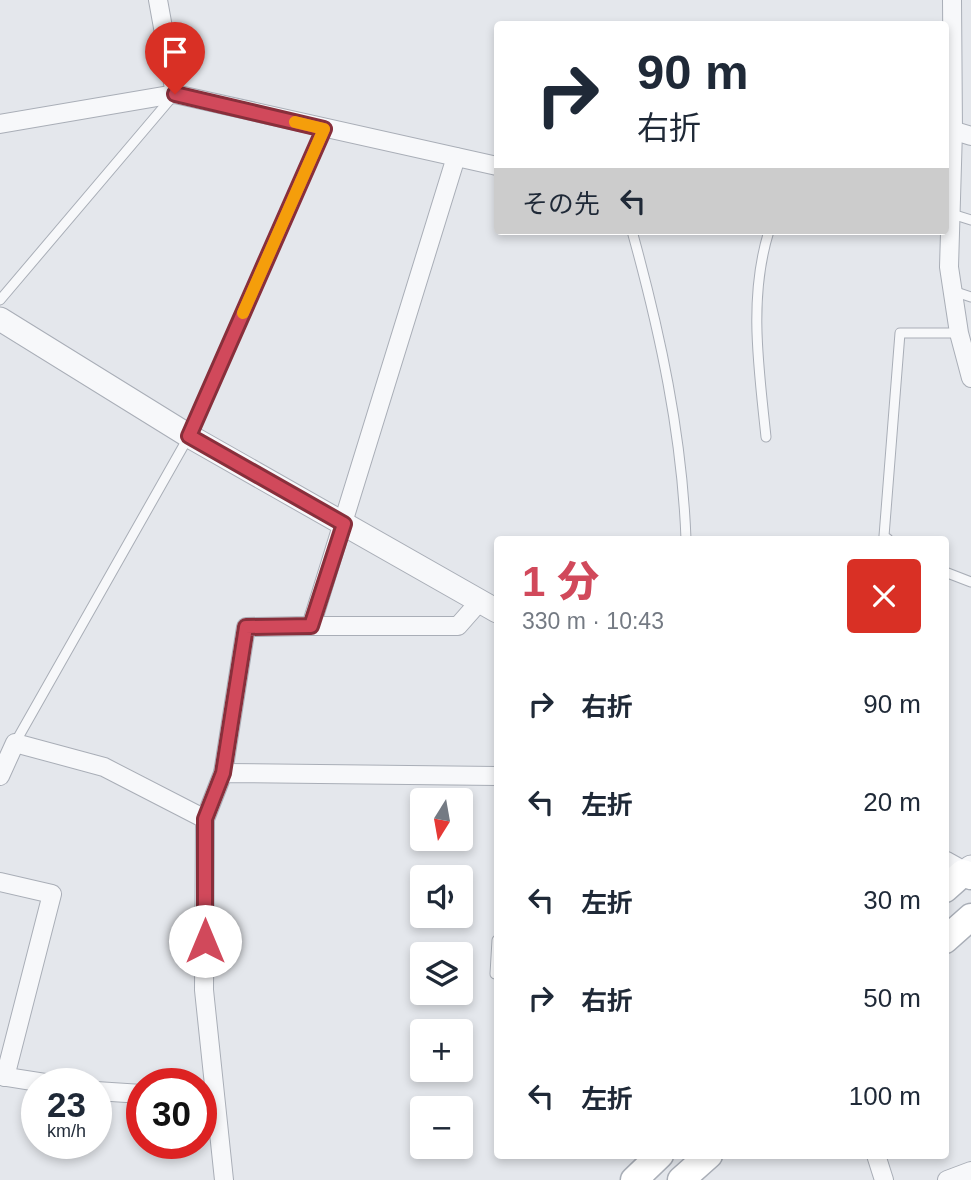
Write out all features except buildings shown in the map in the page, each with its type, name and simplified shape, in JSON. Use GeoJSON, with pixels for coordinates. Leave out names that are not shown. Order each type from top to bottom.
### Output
{"type":"FeatureCollection","features":[{"type":"Feature","properties":{"kind":"main road"},"geometry":{"type":"LineString","coordinates":[[949,936],[971,917]]}},
{"type":"Feature","properties":{"kind":"main road"},"geometry":{"type":"LineString","coordinates":[[634,1180],[656,1159]]}},
{"type":"Feature","properties":{"kind":"main road"},"geometry":{"type":"LineString","coordinates":[[681,1180],[705,1159]]}},
{"type":"Feature","properties":{"kind":"street"},"geometry":{"type":"LineString","coordinates":[[158,0],[175,94]]}},
{"type":"Feature","properties":{"kind":"street"},"geometry":{"type":"LineString","coordinates":[[952,0],[949,129],[952,214],[949,267],[959,333],[970,371]]}},
{"type":"Feature","properties":{"kind":"street"},"geometry":{"type":"LineString","coordinates":[[0,124],[175,94],[494,165]]}},
{"type":"Feature","properties":{"kind":"street"},"geometry":{"type":"LineString","coordinates":[[949,129],[971,136]]}},
{"type":"Feature","properties":{"kind":"street"},"geometry":{"type":"LineString","coordinates":[[311,626],[456,157]]}},
{"type":"Feature","properties":{"kind":"street"},"geometry":{"type":"LineString","coordinates":[[0,319],[189,436],[489,606],[458,626],[246,627],[223,773],[205,819],[204,990],[208,1068]]}},
{"type":"Feature","properties":{"kind":"street"},"geometry":{"type":"LineString","coordinates":[[0,776],[15,743],[104,767],[205,819]]}},
{"type":"Feature","properties":{"kind":"street"},"geometry":{"type":"LineString","coordinates":[[223,773],[494,776]]}},
{"type":"Feature","properties":{"kind":"street"},"geometry":{"type":"LineString","coordinates":[[0,882],[52,894],[3,1076],[21,1079]]}},
{"type":"Feature","properties":{"kind":"street"},"geometry":{"type":"LineString","coordinates":[[217,1141],[224,1180]]}},
{"type":"Feature","properties":{"kind":"street"},"geometry":{"type":"LineString","coordinates":[[877,1159],[884,1180]]}},
{"type":"Feature","properties":{"kind":"street"},"geometry":{"type":"LineString","coordinates":[[947,1180],[971,1171]]}},
{"type":"Feature","properties":{"kind":"lane"},"geometry":{"type":"LineString","coordinates":[[0,300],[175,94]]}},
{"type":"Feature","properties":{"kind":"lane"},"geometry":{"type":"LineString","coordinates":[[15,743],[189,436],[324,129]]}},
{"type":"Feature","properties":{"kind":"lane"},"geometry":{"type":"LineString","coordinates":[[952,214],[971,220]]}},
{"type":"Feature","properties":{"kind":"lane"},"geometry":{"type":"LineString","coordinates":[[633,235],[654,308],[675,417],[684,482],[686,536]]}},
{"type":"Feature","properties":{"kind":"lane"},"geometry":{"type":"LineString","coordinates":[[765,437],[755,321],[762,251],[768,235]]}},
{"type":"Feature","properties":{"kind":"lane"},"geometry":{"type":"LineString","coordinates":[[951,291],[971,297]]}},
{"type":"Feature","properties":{"kind":"lane"},"geometry":{"type":"LineString","coordinates":[[884,536],[900,333],[959,333]]}},
{"type":"Feature","properties":{"kind":"lane"},"geometry":{"type":"LineString","coordinates":[[949,574],[971,582]]}},
{"type":"Feature","properties":{"kind":"slow traffic"},"geometry":{"type":"LineString","coordinates":[[243,313],[324,129],[295,122]]}},
{"type":"Feature","properties":{"kind":"route"},"geometry":{"type":"LineString","coordinates":[[175,94],[324,129],[189,436],[344,524],[311,626],[246,627],[223,773],[205,819],[205,941]]}}]}
